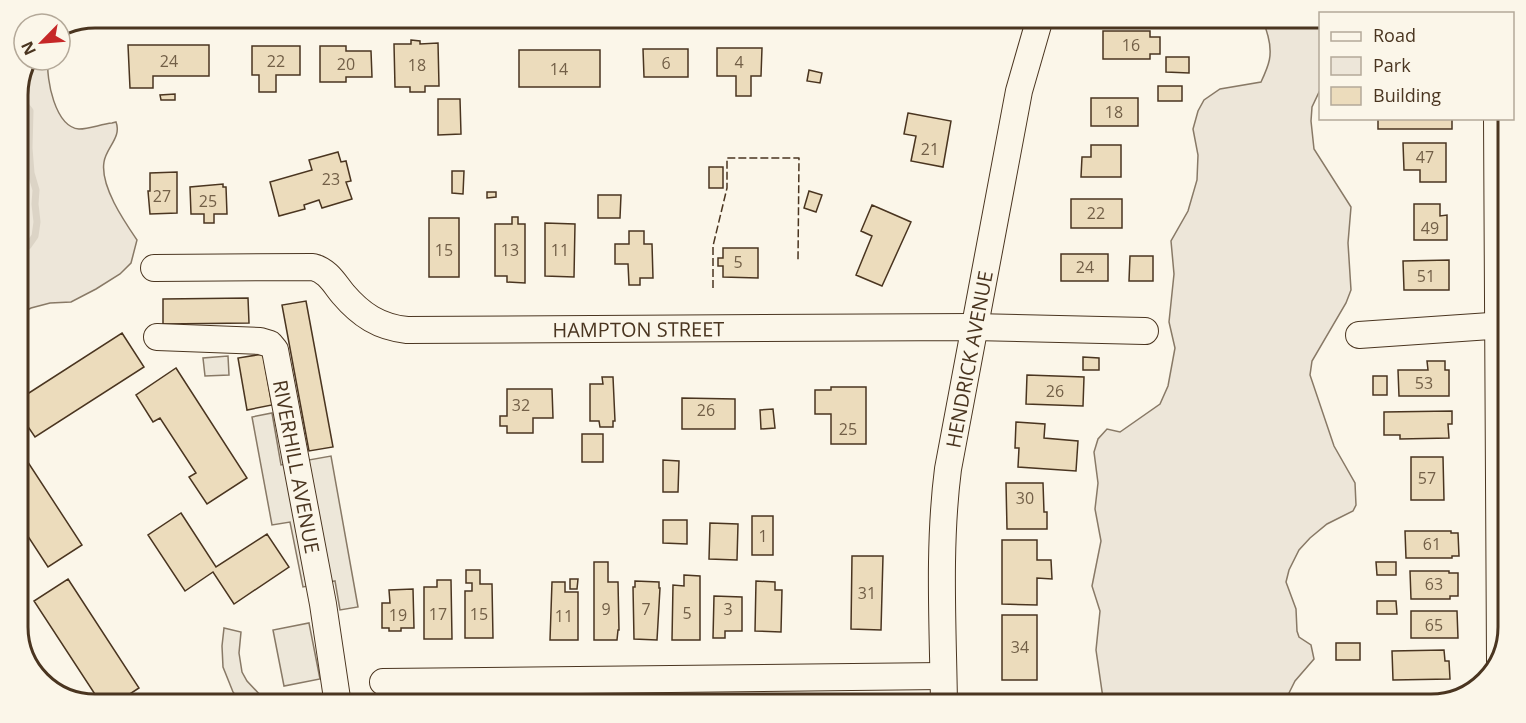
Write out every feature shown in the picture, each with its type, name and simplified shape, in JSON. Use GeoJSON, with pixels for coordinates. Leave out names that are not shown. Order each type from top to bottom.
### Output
{"type":"FeatureCollection","features":[{"type":"Feature","properties":{"kind":"street","name":"HENDRICK AVENUE"},"geometry":{"type":"LineString","coordinates":[[944,694],[945,495],[973,327],[1019,91],[1037,28]]}},
{"type":"Feature","properties":{"kind":"street","name":"HAMPTON STREET"},"geometry":{"type":"LineString","coordinates":[[154,268],[300,266],[317,268],[331,278],[363,315],[388,327],[407,330],[973,327],[1145,331]]}},
{"type":"Feature","properties":{"kind":"street"},"geometry":{"type":"LineString","coordinates":[[1359,334],[1497,325]]}},
{"type":"Feature","properties":{"kind":"street","name":"RIVERHILL AVENUE"},"geometry":{"type":"LineString","coordinates":[[157,337],[260,341],[270,344],[275,350],[325,615],[336,694]]}},
{"type":"Feature","properties":{"kind":"street"},"geometry":{"type":"LineString","coordinates":[[383,682],[944,676]]}},
{"type":"Feature","properties":{"kind":"green space"},"geometry":{"type":"Polygon","coordinates":[[[1319,28],[1319,92],[1312,107],[1311,121],[1314,149],[1351,207],[1348,243],[1351,290],[1346,303],[1312,361],[1310,375],[1334,446],[1355,483],[1356,505],[1353,511],[1327,524],[1310,538],[1299,550],[1289,570],[1286,582],[1296,609],[1297,631],[1299,637],[1311,645],[1314,659],[1295,681],[1288,694],[1102,694],[1096,650],[1100,611],[1092,586],[1101,541],[1095,509],[1098,483],[1094,452],[1098,439],[1107,429],[1120,432],[1160,404],[1168,386],[1175,348],[1169,322],[1174,274],[1171,241],[1188,211],[1197,180],[1198,155],[1193,129],[1204,100],[1220,89],[1261,82],[1270,54],[1266,29],[1319,28]]]}},
{"type":"Feature","properties":{"kind":"green space"},"geometry":{"type":"Polygon","coordinates":[[[33,72],[48,72],[58,111],[71,126],[83,129],[116,122],[117,133],[105,157],[104,171],[114,203],[137,240],[131,263],[120,274],[71,302],[50,303],[29,309],[29,91],[33,72]]]}},
{"type":"Feature","properties":{"kind":"shaded area"},"geometry":{"type":"Polygon","coordinates":[[[228,356],[229,375],[205,376],[203,358],[228,356]]]}},
{"type":"Feature","properties":{"kind":"shaded area"},"geometry":{"type":"Polygon","coordinates":[[[272,413],[281,465],[331,456],[358,607],[340,610],[335,581],[303,587],[290,522],[272,525],[252,417],[272,413]]]}},
{"type":"Feature","properties":{"kind":"shaded area"},"geometry":{"type":"Polygon","coordinates":[[[309,623],[320,679],[284,686],[273,630],[309,623]]]}},
{"type":"Feature","properties":{"kind":"shaded area"},"geometry":{"type":"Polygon","coordinates":[[[224,628],[241,632],[239,653],[242,672],[259,694],[235,694],[223,667],[224,628]]]}},
{"type":"Feature","properties":{"kind":"building"},"geometry":{"type":"Polygon","coordinates":[[[1103,31],[1150,31],[1150,37],[1160,37],[1160,54],[1150,54],[1150,59],[1103,59],[1103,31]]]}},
{"type":"Feature","properties":{"kind":"building"},"geometry":{"type":"Polygon","coordinates":[[[411,40],[420,41],[420,44],[438,43],[439,86],[425,86],[425,92],[410,92],[410,87],[395,87],[394,44],[411,44],[411,40]]]}},
{"type":"Feature","properties":{"kind":"building"},"geometry":{"type":"Polygon","coordinates":[[[128,45],[209,45],[209,76],[153,76],[153,88],[130,88],[128,45]]]}},
{"type":"Feature","properties":{"kind":"building"},"geometry":{"type":"Polygon","coordinates":[[[252,46],[300,46],[300,75],[276,75],[276,92],[259,92],[259,75],[252,75],[252,46]]]}},
{"type":"Feature","properties":{"kind":"building"},"geometry":{"type":"Polygon","coordinates":[[[320,46],[346,46],[346,51],[371,51],[372,77],[346,77],[346,82],[320,82],[320,46]]]}},
{"type":"Feature","properties":{"kind":"building"},"geometry":{"type":"Polygon","coordinates":[[[717,48],[762,48],[761,76],[751,76],[751,96],[736,96],[736,76],[717,76],[717,48]]]}},
{"type":"Feature","properties":{"kind":"building"},"geometry":{"type":"Polygon","coordinates":[[[643,49],[688,49],[688,77],[644,77],[643,49]]]}},
{"type":"Feature","properties":{"kind":"building"},"geometry":{"type":"Polygon","coordinates":[[[519,50],[600,50],[600,87],[519,87],[519,50]]]}},
{"type":"Feature","properties":{"kind":"building"},"geometry":{"type":"Polygon","coordinates":[[[1166,57],[1189,57],[1189,73],[1166,72],[1166,57]]]}},
{"type":"Feature","properties":{"kind":"building"},"geometry":{"type":"Polygon","coordinates":[[[809,70],[822,73],[820,83],[807,81],[809,70]]]}},
{"type":"Feature","properties":{"kind":"building"},"geometry":{"type":"Polygon","coordinates":[[[1158,86],[1182,86],[1182,101],[1158,101],[1158,86]]]}},
{"type":"Feature","properties":{"kind":"building"},"geometry":{"type":"Polygon","coordinates":[[[175,94],[175,100],[161,100],[160,95],[175,94]]]}},
{"type":"Feature","properties":{"kind":"building"},"geometry":{"type":"Polygon","coordinates":[[[1091,98],[1138,98],[1138,126],[1091,126],[1091,98]]]}},
{"type":"Feature","properties":{"kind":"building"},"geometry":{"type":"Polygon","coordinates":[[[438,99],[460,99],[461,134],[438,135],[438,99]]]}},
{"type":"Feature","properties":{"kind":"building"},"geometry":{"type":"Polygon","coordinates":[[[908,113],[951,121],[943,167],[911,161],[916,136],[904,134],[908,113]]]}},
{"type":"Feature","properties":{"kind":"building"},"geometry":{"type":"Polygon","coordinates":[[[1378,120],[1452,120],[1452,129],[1378,129],[1378,120]]]}},
{"type":"Feature","properties":{"kind":"building"},"geometry":{"type":"Polygon","coordinates":[[[1403,143],[1446,143],[1446,182],[1420,182],[1420,170],[1404,170],[1403,143]]]}},
{"type":"Feature","properties":{"kind":"building"},"geometry":{"type":"Polygon","coordinates":[[[1091,145],[1121,145],[1121,177],[1081,177],[1082,157],[1091,157],[1091,145]]]}},
{"type":"Feature","properties":{"kind":"building"},"geometry":{"type":"Polygon","coordinates":[[[338,152],[341,162],[346,161],[351,181],[346,182],[352,199],[322,208],[319,200],[304,205],[305,209],[279,216],[270,182],[312,170],[309,160],[338,152]]]}},
{"type":"Feature","properties":{"kind":"building"},"geometry":{"type":"Polygon","coordinates":[[[709,167],[723,167],[723,188],[709,188],[709,167]]]}},
{"type":"Feature","properties":{"kind":"building"},"geometry":{"type":"Polygon","coordinates":[[[452,171],[464,171],[463,194],[452,193],[452,171]]]}},
{"type":"Feature","properties":{"kind":"building"},"geometry":{"type":"Polygon","coordinates":[[[177,172],[177,213],[150,214],[148,191],[150,191],[150,173],[177,172]]]}},
{"type":"Feature","properties":{"kind":"building"},"geometry":{"type":"Polygon","coordinates":[[[223,184],[223,187],[226,187],[227,214],[214,214],[214,223],[204,223],[204,214],[191,214],[190,187],[223,184]]]}},
{"type":"Feature","properties":{"kind":"building"},"geometry":{"type":"Polygon","coordinates":[[[809,191],[822,195],[816,212],[804,208],[809,191]]]}},
{"type":"Feature","properties":{"kind":"building"},"geometry":{"type":"Polygon","coordinates":[[[487,192],[496,192],[496,197],[487,198],[487,192]]]}},
{"type":"Feature","properties":{"kind":"building"},"geometry":{"type":"Polygon","coordinates":[[[598,195],[621,195],[620,218],[598,218],[598,195]]]}},
{"type":"Feature","properties":{"kind":"building"},"geometry":{"type":"Polygon","coordinates":[[[1071,199],[1122,199],[1122,228],[1071,228],[1071,199]]]}},
{"type":"Feature","properties":{"kind":"building"},"geometry":{"type":"Polygon","coordinates":[[[1414,204],[1440,204],[1440,216],[1447,215],[1447,240],[1414,240],[1414,204]]]}},
{"type":"Feature","properties":{"kind":"building"},"geometry":{"type":"Polygon","coordinates":[[[872,205],[911,222],[882,286],[856,275],[872,236],[861,231],[872,205]]]}},
{"type":"Feature","properties":{"kind":"building"},"geometry":{"type":"Polygon","coordinates":[[[512,217],[518,217],[518,224],[525,224],[525,283],[507,282],[507,276],[495,276],[495,224],[512,224],[512,217]]]}},
{"type":"Feature","properties":{"kind":"building"},"geometry":{"type":"Polygon","coordinates":[[[429,218],[459,218],[459,277],[429,277],[429,218]]]}},
{"type":"Feature","properties":{"kind":"building"},"geometry":{"type":"Polygon","coordinates":[[[545,223],[575,224],[574,277],[545,276],[545,223]]]}},
{"type":"Feature","properties":{"kind":"building"},"geometry":{"type":"Polygon","coordinates":[[[629,231],[644,231],[644,244],[652,244],[653,278],[640,278],[640,285],[629,285],[628,264],[615,264],[615,244],[629,244],[629,231]]]}},
{"type":"Feature","properties":{"kind":"building"},"geometry":{"type":"Polygon","coordinates":[[[723,248],[758,248],[758,278],[723,277],[723,266],[718,266],[718,258],[723,258],[723,248]]]}},
{"type":"Feature","properties":{"kind":"building"},"geometry":{"type":"Polygon","coordinates":[[[1061,254],[1108,254],[1108,281],[1061,281],[1061,254]]]}},
{"type":"Feature","properties":{"kind":"building"},"geometry":{"type":"Polygon","coordinates":[[[1130,256],[1153,256],[1153,281],[1129,281],[1130,256]]]}},
{"type":"Feature","properties":{"kind":"building"},"geometry":{"type":"Polygon","coordinates":[[[1449,260],[1449,290],[1404,290],[1403,261],[1449,260]]]}},
{"type":"Feature","properties":{"kind":"building"},"geometry":{"type":"Polygon","coordinates":[[[248,298],[249,323],[163,324],[163,299],[248,298]]]}},
{"type":"Feature","properties":{"kind":"building"},"geometry":{"type":"Polygon","coordinates":[[[306,301],[333,447],[309,451],[282,305],[306,301]]]}},
{"type":"Feature","properties":{"kind":"building"},"geometry":{"type":"Polygon","coordinates":[[[122,333],[144,367],[35,437],[29,428],[29,393],[122,333]]]}},
{"type":"Feature","properties":{"kind":"building"},"geometry":{"type":"Polygon","coordinates":[[[263,354],[272,405],[247,410],[238,358],[263,354]]]}},
{"type":"Feature","properties":{"kind":"building"},"geometry":{"type":"Polygon","coordinates":[[[1083,357],[1099,358],[1099,370],[1083,370],[1083,357]]]}},
{"type":"Feature","properties":{"kind":"building"},"geometry":{"type":"Polygon","coordinates":[[[1427,361],[1445,361],[1445,370],[1449,370],[1449,396],[1399,396],[1398,370],[1428,370],[1427,361]]]}},
{"type":"Feature","properties":{"kind":"building"},"geometry":{"type":"Polygon","coordinates":[[[176,368],[247,478],[207,504],[189,477],[196,473],[160,418],[153,422],[136,395],[176,368]]]}},
{"type":"Feature","properties":{"kind":"building"},"geometry":{"type":"Polygon","coordinates":[[[1027,375],[1084,377],[1083,406],[1026,404],[1027,375]]]}},
{"type":"Feature","properties":{"kind":"building"},"geometry":{"type":"Polygon","coordinates":[[[1373,376],[1387,376],[1387,395],[1373,395],[1373,376]]]}},
{"type":"Feature","properties":{"kind":"building"},"geometry":{"type":"Polygon","coordinates":[[[602,377],[613,377],[615,421],[613,421],[613,427],[600,427],[599,421],[590,421],[590,384],[603,384],[602,377]]]}},
{"type":"Feature","properties":{"kind":"building"},"geometry":{"type":"Polygon","coordinates":[[[831,387],[866,387],[866,444],[831,444],[831,414],[815,414],[815,390],[831,390],[831,387]]]}},
{"type":"Feature","properties":{"kind":"building"},"geometry":{"type":"Polygon","coordinates":[[[507,389],[552,389],[553,418],[533,418],[533,433],[507,433],[507,426],[500,426],[500,416],[507,416],[507,389]]]}},
{"type":"Feature","properties":{"kind":"building"},"geometry":{"type":"Polygon","coordinates":[[[682,398],[735,399],[735,429],[682,429],[682,398]]]}},
{"type":"Feature","properties":{"kind":"building"},"geometry":{"type":"Polygon","coordinates":[[[773,409],[775,428],[761,429],[760,410],[773,409]]]}},
{"type":"Feature","properties":{"kind":"building"},"geometry":{"type":"Polygon","coordinates":[[[1452,411],[1452,424],[1448,424],[1449,438],[1400,439],[1400,435],[1384,435],[1384,412],[1452,411]]]}},
{"type":"Feature","properties":{"kind":"building"},"geometry":{"type":"Polygon","coordinates":[[[1016,422],[1045,424],[1044,438],[1078,441],[1076,471],[1018,467],[1019,448],[1015,448],[1016,422]]]}},
{"type":"Feature","properties":{"kind":"building"},"geometry":{"type":"Polygon","coordinates":[[[582,434],[603,434],[603,462],[582,462],[582,434]]]}},
{"type":"Feature","properties":{"kind":"building"},"geometry":{"type":"Polygon","coordinates":[[[1411,457],[1443,457],[1444,500],[1411,500],[1411,457]]]}},
{"type":"Feature","properties":{"kind":"building"},"geometry":{"type":"Polygon","coordinates":[[[663,460],[679,461],[678,492],[663,492],[663,460]]]}},
{"type":"Feature","properties":{"kind":"building"},"geometry":{"type":"Polygon","coordinates":[[[29,464],[82,545],[48,567],[29,538],[29,464]]]}},
{"type":"Feature","properties":{"kind":"building"},"geometry":{"type":"Polygon","coordinates":[[[1006,483],[1043,483],[1047,529],[1007,529],[1006,483]]]}},
{"type":"Feature","properties":{"kind":"building"},"geometry":{"type":"Polygon","coordinates":[[[181,513],[216,567],[267,534],[289,567],[234,604],[213,572],[185,591],[148,535],[181,513]]]}},
{"type":"Feature","properties":{"kind":"building"},"geometry":{"type":"Polygon","coordinates":[[[752,516],[773,516],[773,555],[752,555],[752,516]]]}},
{"type":"Feature","properties":{"kind":"building"},"geometry":{"type":"Polygon","coordinates":[[[663,520],[687,520],[687,544],[663,543],[663,520]]]}},
{"type":"Feature","properties":{"kind":"building"},"geometry":{"type":"Polygon","coordinates":[[[710,523],[738,524],[737,560],[709,559],[710,523]]]}},
{"type":"Feature","properties":{"kind":"building"},"geometry":{"type":"Polygon","coordinates":[[[1405,531],[1458,533],[1459,556],[1406,558],[1405,531]]]}},
{"type":"Feature","properties":{"kind":"building"},"geometry":{"type":"Polygon","coordinates":[[[1002,540],[1037,540],[1037,560],[1051,560],[1052,579],[1037,578],[1037,605],[1002,604],[1002,540]]]}},
{"type":"Feature","properties":{"kind":"building"},"geometry":{"type":"Polygon","coordinates":[[[852,556],[883,556],[881,630],[851,629],[852,556]]]}},
{"type":"Feature","properties":{"kind":"building"},"geometry":{"type":"Polygon","coordinates":[[[594,562],[608,562],[608,582],[618,582],[619,630],[617,640],[594,640],[594,562]]]}},
{"type":"Feature","properties":{"kind":"building"},"geometry":{"type":"Polygon","coordinates":[[[1376,562],[1396,562],[1396,575],[1377,575],[1376,562]]]}},
{"type":"Feature","properties":{"kind":"building"},"geometry":{"type":"Polygon","coordinates":[[[466,570],[480,570],[480,584],[492,584],[493,638],[465,638],[465,591],[472,591],[472,583],[466,583],[466,570]]]}},
{"type":"Feature","properties":{"kind":"building"},"geometry":{"type":"Polygon","coordinates":[[[1410,571],[1458,573],[1458,596],[1450,596],[1450,599],[1411,599],[1410,571]]]}},
{"type":"Feature","properties":{"kind":"building"},"geometry":{"type":"Polygon","coordinates":[[[684,575],[700,576],[700,640],[672,640],[673,585],[684,586],[684,575]]]}},
{"type":"Feature","properties":{"kind":"building"},"geometry":{"type":"Polygon","coordinates":[[[68,579],[139,688],[130,694],[95,694],[34,601],[68,579]]]}},
{"type":"Feature","properties":{"kind":"building"},"geometry":{"type":"Polygon","coordinates":[[[570,579],[578,579],[577,589],[570,589],[570,579]]]}},
{"type":"Feature","properties":{"kind":"building"},"geometry":{"type":"Polygon","coordinates":[[[437,580],[451,580],[452,639],[424,639],[424,587],[437,587],[437,580]]]}},
{"type":"Feature","properties":{"kind":"building"},"geometry":{"type":"Polygon","coordinates":[[[635,581],[659,582],[657,640],[634,639],[633,587],[635,587],[635,581]]]}},
{"type":"Feature","properties":{"kind":"building"},"geometry":{"type":"Polygon","coordinates":[[[756,581],[775,582],[775,590],[782,590],[781,632],[755,631],[756,581]]]}},
{"type":"Feature","properties":{"kind":"building"},"geometry":{"type":"Polygon","coordinates":[[[552,582],[565,582],[565,592],[578,592],[578,640],[550,640],[552,582]]]}},
{"type":"Feature","properties":{"kind":"building"},"geometry":{"type":"Polygon","coordinates":[[[413,589],[414,628],[389,631],[389,628],[382,628],[382,603],[390,603],[389,590],[413,589]]]}},
{"type":"Feature","properties":{"kind":"building"},"geometry":{"type":"Polygon","coordinates":[[[714,596],[742,597],[742,631],[725,631],[725,638],[713,638],[714,596]]]}},
{"type":"Feature","properties":{"kind":"building"},"geometry":{"type":"Polygon","coordinates":[[[1377,601],[1396,601],[1397,614],[1377,614],[1377,601]]]}},
{"type":"Feature","properties":{"kind":"building"},"geometry":{"type":"Polygon","coordinates":[[[1411,611],[1457,611],[1458,638],[1411,638],[1411,611]]]}},
{"type":"Feature","properties":{"kind":"building"},"geometry":{"type":"Polygon","coordinates":[[[1002,615],[1037,615],[1037,680],[1002,680],[1002,615]]]}},
{"type":"Feature","properties":{"kind":"building"},"geometry":{"type":"Polygon","coordinates":[[[1336,643],[1360,643],[1360,660],[1336,660],[1336,643]]]}},
{"type":"Feature","properties":{"kind":"building"},"geometry":{"type":"Polygon","coordinates":[[[1444,650],[1445,661],[1449,661],[1450,679],[1393,680],[1392,651],[1444,650]]]}},
{"type":"Feature","properties":{"kind":"waterway"},"geometry":{"type":"LineString","coordinates":[[29,110],[29,148]]}},
{"type":"Feature","properties":{"kind":"waterway"},"geometry":{"type":"LineString","coordinates":[[29,148],[31,173],[36,190],[37,222],[35,236],[29,245]]}},
{"type":"Feature","properties":{"kind":"fence"},"geometry":{"type":"LineString","coordinates":[[713,288],[713,246],[727,188],[727,158],[799,158],[798,260]]}}]}
